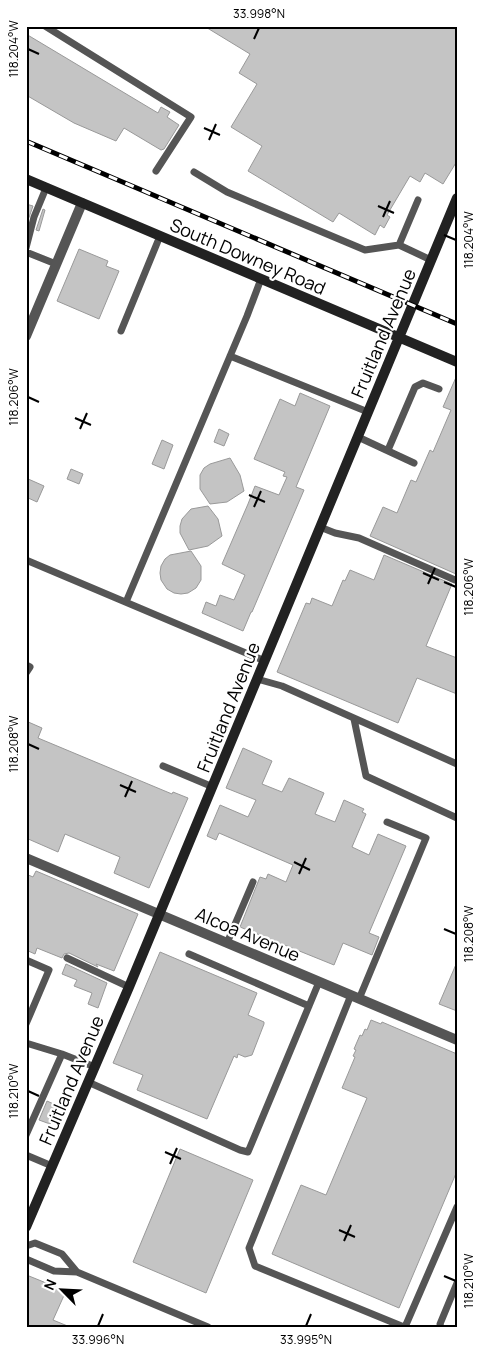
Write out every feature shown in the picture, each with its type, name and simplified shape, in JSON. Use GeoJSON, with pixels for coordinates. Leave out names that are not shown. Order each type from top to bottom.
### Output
{"type":"FeatureCollection","features":[{"type":"Feature","properties":{"kind":"street","name":"South Downey Road"},"geometry":{"type":"LineString","coordinates":[[26,179],[457,362]]}},
{"type":"Feature","properties":{"kind":"street","name":"Fruitland Avenue"},"geometry":{"type":"LineString","coordinates":[[26,1227],[213,787],[457,198]]}},
{"type":"Feature","properties":{"kind":"street"},"geometry":{"type":"LineString","coordinates":[[26,336],[29,323],[82,203]]}},
{"type":"Feature","properties":{"kind":"street","name":"Alcoa Avenue"},"geometry":{"type":"LineString","coordinates":[[26,858],[457,1040]]}},
{"type":"Feature","properties":{"kind":"lane"},"geometry":{"type":"LineString","coordinates":[[45,26],[190,117],[156,171]]}},
{"type":"Feature","properties":{"kind":"lane"},"geometry":{"type":"LineString","coordinates":[[194,172],[227,192],[365,250],[399,245],[431,260]]}},
{"type":"Feature","properties":{"kind":"lane"},"geometry":{"type":"LineString","coordinates":[[26,248],[34,217],[46,188]]}},
{"type":"Feature","properties":{"kind":"lane"},"geometry":{"type":"LineString","coordinates":[[399,245],[418,200]]}},
{"type":"Feature","properties":{"kind":"lane"},"geometry":{"type":"LineString","coordinates":[[121,331],[160,236]]}},
{"type":"Feature","properties":{"kind":"lane"},"geometry":{"type":"LineString","coordinates":[[26,252],[56,264]]}},
{"type":"Feature","properties":{"kind":"lane"},"geometry":{"type":"LineString","coordinates":[[126,602],[248,316],[260,279]]}},
{"type":"Feature","properties":{"kind":"lane"},"geometry":{"type":"LineString","coordinates":[[230,356],[368,412]]}},
{"type":"Feature","properties":{"kind":"lane"},"geometry":{"type":"LineString","coordinates":[[388,450],[415,387],[423,383],[439,389]]}},
{"type":"Feature","properties":{"kind":"lane"},"geometry":{"type":"LineString","coordinates":[[358,437],[414,463]]}},
{"type":"Feature","properties":{"kind":"lane"},"geometry":{"type":"LineString","coordinates":[[320,527],[359,538],[455,580]]}},
{"type":"Feature","properties":{"kind":"lane"},"geometry":{"type":"LineString","coordinates":[[26,560],[265,661]]}},
{"type":"Feature","properties":{"kind":"lane"},"geometry":{"type":"LineString","coordinates":[[26,665],[30,667],[26,673]]}},
{"type":"Feature","properties":{"kind":"lane"},"geometry":{"type":"LineString","coordinates":[[257,679],[282,686],[354,720],[457,764]]}},
{"type":"Feature","properties":{"kind":"lane"},"geometry":{"type":"LineString","coordinates":[[354,720],[366,776],[457,818]]}},
{"type":"Feature","properties":{"kind":"lane"},"geometry":{"type":"LineString","coordinates":[[163,766],[213,787]]}},
{"type":"Feature","properties":{"kind":"lane"},"geometry":{"type":"LineString","coordinates":[[387,822],[426,838],[355,997],[249,1248],[255,1266],[404,1327],[457,1207]]}},
{"type":"Feature","properties":{"kind":"lane"},"geometry":{"type":"LineString","coordinates":[[227,943],[253,882]]}},
{"type":"Feature","properties":{"kind":"lane"},"geometry":{"type":"LineString","coordinates":[[189,954],[309,1006]]}},
{"type":"Feature","properties":{"kind":"lane"},"geometry":{"type":"LineString","coordinates":[[67,958],[129,987]]}},
{"type":"Feature","properties":{"kind":"lane"},"geometry":{"type":"LineString","coordinates":[[26,960],[49,970],[26,1024]]}},
{"type":"Feature","properties":{"kind":"lane"},"geometry":{"type":"LineString","coordinates":[[88,1082],[248,1152],[319,982]]}},
{"type":"Feature","properties":{"kind":"lane"},"geometry":{"type":"LineString","coordinates":[[26,1043],[62,1054],[95,1068]]}},
{"type":"Feature","properties":{"kind":"lane"},"geometry":{"type":"LineString","coordinates":[[26,1135],[62,1054]]}},
{"type":"Feature","properties":{"kind":"lane"},"geometry":{"type":"LineString","coordinates":[[26,1155],[52,1166]]}},
{"type":"Feature","properties":{"kind":"lane"},"geometry":{"type":"LineString","coordinates":[[26,1246],[35,1243],[62,1254],[77,1272]]}},
{"type":"Feature","properties":{"kind":"lane"},"geometry":{"type":"LineString","coordinates":[[27,1259],[54,1271],[77,1272],[208,1327]]}},
{"type":"Feature","properties":{"kind":"lane"},"geometry":{"type":"LineString","coordinates":[[441,1327],[440,1324],[457,1283]]}},
{"type":"Feature","properties":{"kind":"building"},"geometry":{"type":"Polygon","coordinates":[[[204,26],[457,26],[457,161],[443,184],[425,173],[420,182],[410,176],[387,215],[390,217],[384,228],[380,225],[375,235],[339,213],[333,222],[248,171],[262,146],[231,127],[257,84],[239,73],[250,54],[204,26]]]}},
{"type":"Feature","properties":{"kind":"building"},"geometry":{"type":"Polygon","coordinates":[[[26,34],[158,113],[161,107],[170,112],[167,117],[179,125],[164,149],[161,150],[124,128],[116,141],[74,123],[26,95],[26,34]]]}},
{"type":"Feature","properties":{"kind":"building"},"geometry":{"type":"Polygon","coordinates":[[[26,204],[33,206],[26,226],[26,204]]]}},
{"type":"Feature","properties":{"kind":"building"},"geometry":{"type":"Polygon","coordinates":[[[43,209],[45,210],[39,231],[36,230],[43,209]]]}},
{"type":"Feature","properties":{"kind":"building"},"geometry":{"type":"Polygon","coordinates":[[[79,249],[108,261],[106,266],[119,271],[99,319],[57,301],[79,249]]]}},
{"type":"Feature","properties":{"kind":"building"},"geometry":{"type":"Polygon","coordinates":[[[457,375],[456,574],[370,536],[383,507],[397,513],[411,480],[416,482],[430,450],[433,452],[451,410],[443,407],[457,375]]]}},
{"type":"Feature","properties":{"kind":"building"},"geometry":{"type":"Polygon","coordinates":[[[300,393],[330,406],[296,487],[304,490],[243,631],[202,613],[206,602],[216,606],[220,595],[234,600],[245,575],[222,564],[255,486],[279,495],[287,477],[283,476],[285,472],[254,459],[280,399],[295,406],[300,393]]]}},
{"type":"Feature","properties":{"kind":"building"},"geometry":{"type":"Polygon","coordinates":[[[219,429],[229,434],[224,446],[214,442],[219,429]]]}},
{"type":"Feature","properties":{"kind":"building"},"geometry":{"type":"Polygon","coordinates":[[[162,440],[173,445],[164,469],[152,464],[162,440]]]}},
{"type":"Feature","properties":{"kind":"building"},"geometry":{"type":"Polygon","coordinates":[[[230,458],[240,475],[244,491],[227,502],[210,504],[200,489],[200,475],[204,468],[210,464],[230,458]]]}},
{"type":"Feature","properties":{"kind":"building"},"geometry":{"type":"Polygon","coordinates":[[[71,469],[83,474],[79,484],[67,479],[71,469]]]}},
{"type":"Feature","properties":{"kind":"building"},"geometry":{"type":"Polygon","coordinates":[[[26,478],[44,486],[37,502],[26,497],[26,478]]]}},
{"type":"Feature","properties":{"kind":"building"},"geometry":{"type":"Polygon","coordinates":[[[208,506],[218,519],[222,536],[208,546],[189,550],[180,533],[182,519],[191,509],[208,506]]]}},
{"type":"Feature","properties":{"kind":"building"},"geometry":{"type":"Polygon","coordinates":[[[191,551],[201,566],[201,580],[196,588],[188,593],[174,593],[167,589],[161,580],[161,566],[170,555],[191,551]]]}},
{"type":"Feature","properties":{"kind":"building"},"geometry":{"type":"Polygon","coordinates":[[[384,555],[452,584],[426,646],[457,658],[457,694],[417,678],[398,723],[277,672],[306,603],[310,604],[312,598],[332,606],[343,580],[345,581],[350,570],[374,580],[384,555]]]}},
{"type":"Feature","properties":{"kind":"building"},"geometry":{"type":"Polygon","coordinates":[[[26,721],[42,728],[38,738],[172,794],[173,792],[188,798],[149,888],[114,873],[120,857],[65,834],[58,852],[26,838],[26,721]]]}},
{"type":"Feature","properties":{"kind":"building"},"geometry":{"type":"Polygon","coordinates":[[[243,748],[272,761],[262,784],[282,792],[289,778],[324,793],[315,814],[335,822],[344,800],[364,809],[362,812],[366,814],[352,847],[369,855],[378,834],[406,846],[369,933],[379,937],[372,955],[343,943],[334,965],[240,927],[260,877],[266,879],[268,874],[286,882],[293,865],[219,833],[216,840],[207,836],[220,805],[248,817],[256,800],[226,788],[243,748]]]}},
{"type":"Feature","properties":{"kind":"building"},"geometry":{"type":"Polygon","coordinates":[[[36,871],[138,914],[114,971],[96,964],[98,967],[69,953],[64,954],[62,958],[37,948],[35,954],[26,950],[26,874],[33,877],[36,871]]]}},
{"type":"Feature","properties":{"kind":"building"},"geometry":{"type":"Polygon","coordinates":[[[160,952],[257,993],[248,1015],[264,1022],[264,1024],[252,1055],[245,1057],[238,1054],[237,1058],[234,1056],[207,1119],[137,1090],[143,1075],[113,1063],[160,952]]]}},
{"type":"Feature","properties":{"kind":"building"},"geometry":{"type":"Polygon","coordinates":[[[457,962],[457,1011],[439,1004],[457,962]]]}},
{"type":"Feature","properties":{"kind":"building"},"geometry":{"type":"Polygon","coordinates":[[[66,964],[107,983],[98,1008],[88,1004],[92,993],[74,986],[77,980],[62,974],[66,964]]]}},
{"type":"Feature","properties":{"kind":"building"},"geometry":{"type":"Polygon","coordinates":[[[371,1020],[381,1024],[382,1022],[457,1054],[457,1171],[399,1308],[272,1254],[301,1185],[326,1195],[367,1098],[342,1088],[355,1057],[353,1056],[356,1050],[354,1049],[360,1035],[362,1036],[365,1029],[367,1030],[371,1020]]]}},
{"type":"Feature","properties":{"kind":"building"},"geometry":{"type":"Polygon","coordinates":[[[47,1101],[58,1106],[50,1124],[39,1120],[47,1101]]]}},
{"type":"Feature","properties":{"kind":"building"},"geometry":{"type":"Polygon","coordinates":[[[180,1149],[253,1180],[206,1293],[133,1262],[180,1149]]]}},
{"type":"Feature","properties":{"kind":"building"},"geometry":{"type":"Polygon","coordinates":[[[29,1276],[66,1291],[53,1320],[70,1327],[26,1327],[26,1281],[29,1276]]]}},
{"type":"Feature","properties":{"kind":"railway"},"geometry":{"type":"LineString","coordinates":[[26,141],[457,324]]}}]}
